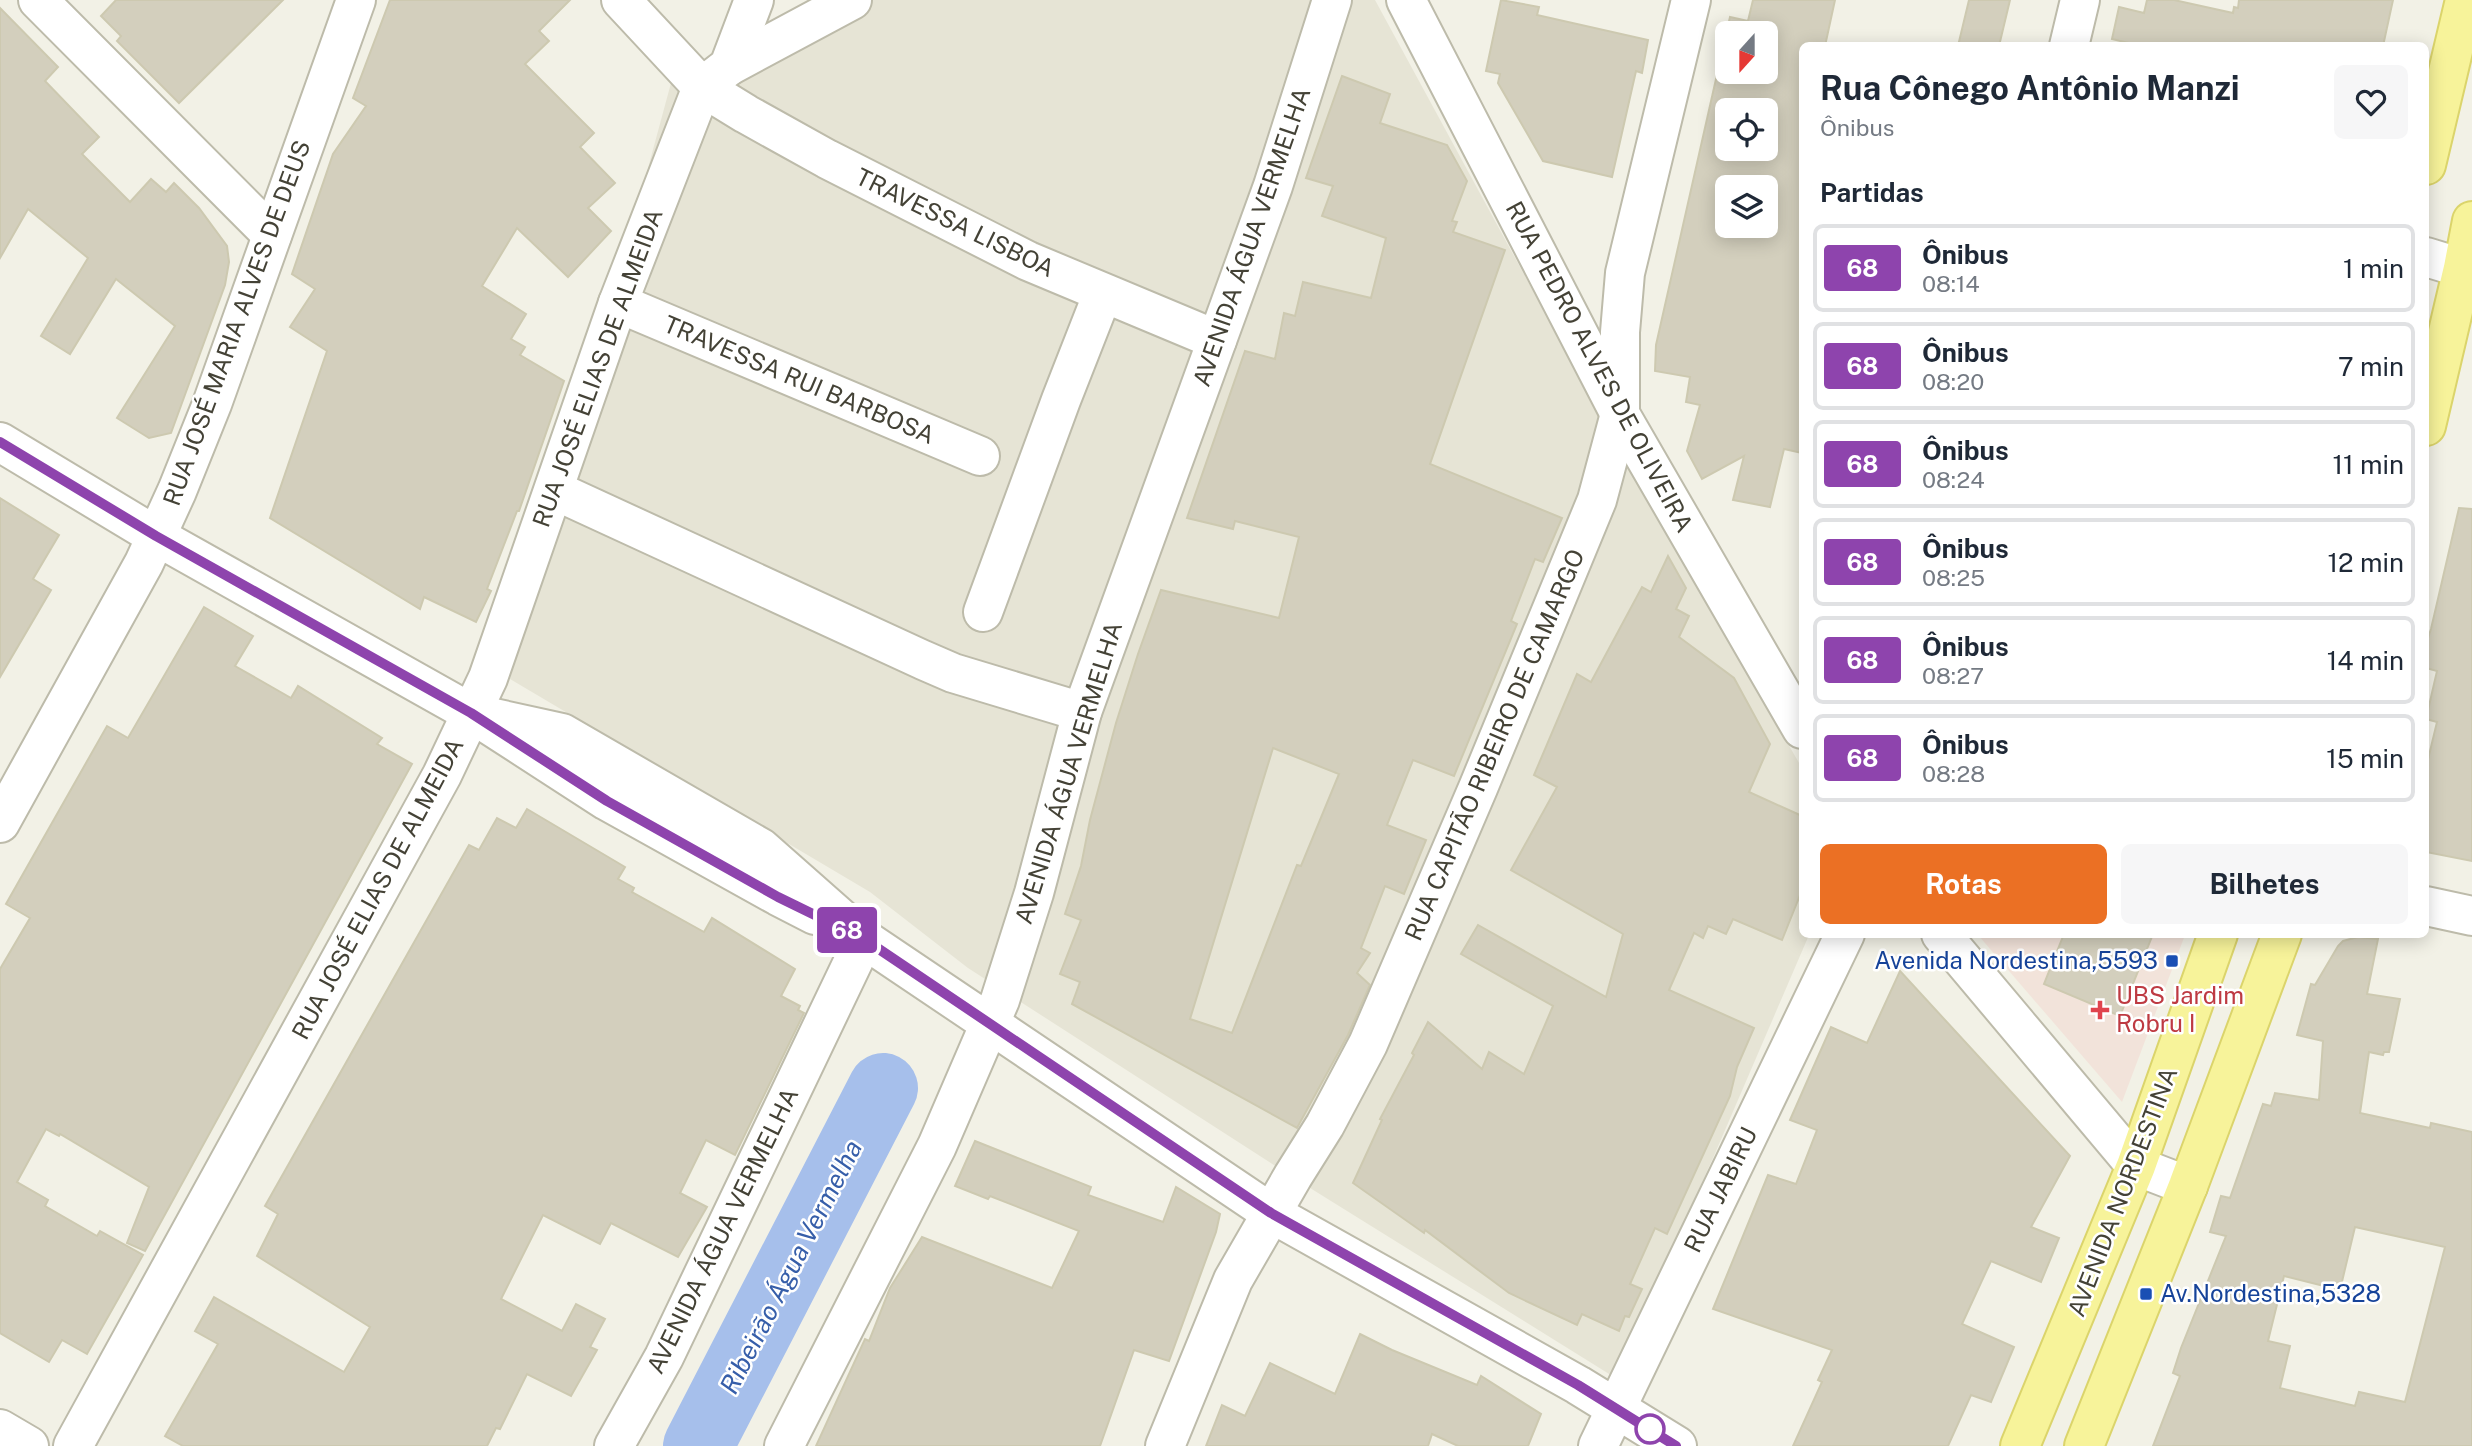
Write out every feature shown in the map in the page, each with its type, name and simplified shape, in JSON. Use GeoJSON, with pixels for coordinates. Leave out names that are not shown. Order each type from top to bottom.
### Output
{"type":"FeatureCollection","features":[{"type":"Feature","properties":{"kind":"main road"},"geometry":{"type":"LineString","coordinates":[[2429,152],[2465,0]]}},
{"type":"Feature","properties":{"kind":"main road"},"geometry":{"type":"LineString","coordinates":[[2429,415],[2468,270],[2472,221]]}},
{"type":"Feature","properties":{"kind":"main road","name":"AVENIDA NORDESTINA"},"geometry":{"type":"LineString","coordinates":[[2020,1446],[2136,1166],[2217,938]]}},
{"type":"Feature","properties":{"kind":"main road"},"geometry":{"type":"LineString","coordinates":[[2084,1446],[2188,1186],[2281,938]]}},
{"type":"Feature","properties":{"kind":"street"},"geometry":{"type":"LineString","coordinates":[[38,0],[272,235]]}},
{"type":"Feature","properties":{"kind":"street","name":"RUA JOSÉ MARIA ALVES DE DEUS"},"geometry":{"type":"LineString","coordinates":[[0,823],[144,563],[177,491],[212,404],[356,0]]}},
{"type":"Feature","properties":{"kind":"street","name":"TRAVESSA LISBOA"},"geometry":{"type":"LineString","coordinates":[[621,0],[715,76],[746,114],[839,166],[1028,261],[1217,340]]}},
{"type":"Feature","properties":{"kind":"street","name":"RUA JOSÉ ELIAS DE ALMEIDA"},"geometry":{"type":"LineString","coordinates":[[74,1446],[442,775],[488,678],[618,303],[715,76],[754,0]]}},
{"type":"Feature","properties":{"kind":"street"},"geometry":{"type":"LineString","coordinates":[[715,76],[852,0]]}},
{"type":"Feature","properties":{"kind":"street","name":"AVENIDA ÁGUA VERMELHA"},"geometry":{"type":"LineString","coordinates":[[784,1446],[937,1146],[990,1025],[1034,893],[1082,712],[1273,186],[1332,0]]}},
{"type":"Feature","properties":{"kind":"street","name":"RUA PEDRO ALVES DE OLIVEIRA"},"geometry":{"type":"LineString","coordinates":[[1406,0],[1620,414],[1799,724]]}},
{"type":"Feature","properties":{"kind":"street","name":"RUA CAPITÃO RIBEIRO DE CAMARGO"},"geometry":{"type":"LineString","coordinates":[[1165,1446],[1233,1280],[1325,1125],[1368,1044],[1597,500],[1620,414],[1620,332],[1625,273],[1691,0]]}},
{"type":"Feature","properties":{"kind":"street"},"geometry":{"type":"LineString","coordinates":[[2070,42],[2080,0]]}},
{"type":"Feature","properties":{"kind":"street"},"geometry":{"type":"LineString","coordinates":[[2429,258],[2468,270]]}},
{"type":"Feature","properties":{"kind":"street"},"geometry":{"type":"LineString","coordinates":[[983,612],[1060,400],[1103,293]]}},
{"type":"Feature","properties":{"kind":"street","name":"TRAVESSA RUI BARBOSA"},"geometry":{"type":"LineString","coordinates":[[618,303],[980,456]]}},
{"type":"Feature","properties":{"kind":"street"},"geometry":{"type":"LineString","coordinates":[[0,442],[156,536],[471,713],[562,733],[761,848],[864,939],[1271,1213],[1615,1407],[1676,1446]]}},
{"type":"Feature","properties":{"kind":"street"},"geometry":{"type":"LineString","coordinates":[[554,490],[953,673],[1082,712]]}},
{"type":"Feature","properties":{"kind":"street"},"geometry":{"type":"LineString","coordinates":[[2429,907],[2472,916]]}},
{"type":"Feature","properties":{"kind":"street","name":"RUA JABIRU"},"geometry":{"type":"LineString","coordinates":[[1598,1446],[1843,938]]}},
{"type":"Feature","properties":{"kind":"street"},"geometry":{"type":"LineString","coordinates":[[1944,938],[2136,1166],[2188,1186]]}},
{"type":"Feature","properties":{"kind":"street","name":"AVENIDA ÁGUA VERMELHA"},"geometry":{"type":"LineString","coordinates":[[614,1446],[664,1357],[864,939]]}},
{"type":"Feature","properties":{"kind":"street"},"geometry":{"type":"LineString","coordinates":[[0,1429],[29,1446]]}},
{"type":"Feature","properties":{"kind":"shaded area"},"geometry":{"type":"Polygon","coordinates":[[[810,0],[1375,0],[1652,510],[1799,763],[1799,938],[1808,938],[1713,1158],[1614,1377],[1294,1178],[968,968],[870,892],[510,679],[671,83],[810,0]]]}},
{"type":"Feature","properties":{"kind":"shaded area","name":"UBS Jardim Robru I"},"geometry":{"type":"Polygon","coordinates":[[[1981,938],[2184,938],[2122,1102],[1981,938]]]}},
{"type":"Feature","properties":{"kind":"building"},"geometry":{"type":"Polygon","coordinates":[[[116,0],[283,0],[179,103],[117,41],[121,36],[101,16],[116,0]]]}},
{"type":"Feature","properties":{"kind":"building"},"geometry":{"type":"Polygon","coordinates":[[[390,0],[570,0],[539,31],[549,41],[525,64],[594,133],[580,147],[615,183],[588,208],[611,231],[568,277],[517,228],[482,286],[526,314],[511,339],[525,347],[520,355],[564,381],[519,511],[487,589],[491,591],[476,622],[424,597],[420,609],[270,518],[327,351],[290,327],[315,289],[292,274],[333,154],[366,106],[353,98],[390,0]]]}},
{"type":"Feature","properties":{"kind":"building"},"geometry":{"type":"Polygon","coordinates":[[[1501,0],[1539,7],[1537,15],[1648,40],[1642,73],[1636,71],[1612,177],[1543,161],[1498,83],[1500,74],[1486,71],[1501,0]]]}},
{"type":"Feature","properties":{"kind":"building"},"geometry":{"type":"Polygon","coordinates":[[[1753,0],[1835,0],[1826,42],[1799,42],[1799,452],[1784,449],[1770,507],[1733,500],[1744,456],[1702,479],[1687,451],[1700,405],[1686,402],[1690,377],[1655,371],[1656,345],[1715,83],[1778,84],[1778,21],[1748,21],[1753,0]]]}},
{"type":"Feature","properties":{"kind":"building"},"geometry":{"type":"Polygon","coordinates":[[[1969,0],[2010,0],[2000,42],[1959,42],[1969,0]]]}},
{"type":"Feature","properties":{"kind":"building"},"geometry":{"type":"Polygon","coordinates":[[[2147,0],[2174,0],[2233,13],[2234,7],[2238,8],[2239,0],[2393,0],[2384,42],[2124,42],[2112,39],[2119,7],[2144,13],[2147,0]]]}},
{"type":"Feature","properties":{"kind":"building"},"geometry":{"type":"Polygon","coordinates":[[[0,8],[58,67],[45,81],[99,137],[82,154],[130,202],[151,179],[166,192],[174,183],[199,208],[227,246],[229,262],[225,285],[171,433],[149,438],[117,418],[175,326],[116,279],[70,354],[41,336],[88,258],[28,209],[0,258],[0,8]]]}},
{"type":"Feature","properties":{"kind":"building"},"geometry":{"type":"Polygon","coordinates":[[[1730,17],[1748,21],[1729,21],[1730,17]]]}},
{"type":"Feature","properties":{"kind":"building"},"geometry":{"type":"Polygon","coordinates":[[[1342,76],[1390,94],[1380,123],[1447,145],[1467,181],[1452,221],[1457,222],[1453,232],[1505,250],[1430,464],[1562,518],[1543,562],[1535,559],[1511,621],[1517,624],[1454,776],[1413,760],[1387,825],[1426,840],[1404,894],[1385,886],[1361,948],[1370,953],[1357,973],[1370,985],[1348,1035],[1297,1128],[1072,1004],[1080,982],[1060,974],[1081,920],[1065,914],[1081,866],[1090,820],[1116,723],[1161,590],[1279,618],[1299,537],[1235,521],[1233,529],[1187,518],[1245,351],[1275,359],[1284,313],[1295,316],[1303,282],[1371,298],[1386,238],[1322,216],[1333,186],[1306,178],[1342,76]],[[1273,748],[1190,1019],[1232,1033],[1297,865],[1301,866],[1339,774],[1273,748]]]}},
{"type":"Feature","properties":{"kind":"building"},"geometry":{"type":"Polygon","coordinates":[[[0,498],[59,535],[33,579],[51,590],[0,677],[0,498]]]}},
{"type":"Feature","properties":{"kind":"building"},"geometry":{"type":"Polygon","coordinates":[[[2459,508],[2472,509],[2472,861],[2429,853],[2429,755],[2437,722],[2429,720],[2429,706],[2437,671],[2429,669],[2431,629],[2459,508]]]}},
{"type":"Feature","properties":{"kind":"building"},"geometry":{"type":"Polygon","coordinates":[[[1668,556],[1686,588],[1676,609],[1689,616],[1679,637],[1734,678],[1770,744],[1749,792],[1799,815],[1799,898],[1782,940],[1733,919],[1726,934],[1708,926],[1703,938],[1694,933],[1669,990],[1754,1028],[1737,1067],[1730,1096],[1667,1234],[1655,1228],[1630,1284],[1642,1289],[1619,1331],[1582,1314],[1577,1325],[1509,1293],[1425,1230],[1424,1233],[1353,1183],[1382,1120],[1380,1119],[1428,1022],[1482,1069],[1489,1052],[1524,1074],[1553,1006],[1461,954],[1478,925],[1606,997],[1623,934],[1511,870],[1557,787],[1534,775],[1577,674],[1591,682],[1642,587],[1651,592],[1668,556]]]}},
{"type":"Feature","properties":{"kind":"building"},"geometry":{"type":"Polygon","coordinates":[[[204,607],[253,636],[235,666],[291,698],[298,686],[382,738],[377,744],[412,764],[145,1251],[127,1243],[149,1187],[60,1134],[59,1136],[46,1129],[17,1182],[48,1200],[45,1206],[97,1236],[100,1231],[143,1255],[87,1354],[62,1340],[49,1362],[0,1333],[0,969],[30,918],[6,904],[107,726],[128,738],[204,607]]]}},
{"type":"Feature","properties":{"kind":"building"},"geometry":{"type":"Polygon","coordinates":[[[527,809],[625,867],[618,879],[634,888],[632,892],[704,932],[712,918],[795,969],[781,996],[800,1006],[798,1010],[804,1013],[735,1155],[706,1140],[680,1193],[707,1207],[678,1257],[611,1223],[600,1244],[543,1215],[501,1299],[562,1331],[576,1304],[605,1319],[590,1347],[597,1350],[571,1396],[527,1374],[500,1429],[496,1428],[487,1446],[183,1446],[165,1436],[218,1344],[195,1331],[214,1297],[344,1372],[370,1327],[257,1256],[278,1214],[265,1206],[469,845],[479,850],[497,818],[516,828],[527,809]]]}},
{"type":"Feature","properties":{"kind":"building"},"geometry":{"type":"Polygon","coordinates":[[[2062,938],[2151,938],[2120,1016],[2044,984],[2062,938]]]}},
{"type":"Feature","properties":{"kind":"building"},"geometry":{"type":"Polygon","coordinates":[[[2354,938],[2378,939],[2367,994],[2400,999],[2389,1052],[2384,1052],[2383,1055],[2369,1052],[2360,1113],[2430,1128],[2431,1123],[2472,1132],[2472,1446],[2153,1446],[2180,1376],[2173,1373],[2181,1348],[2226,1236],[2210,1232],[2221,1196],[2230,1198],[2263,1104],[2271,1106],[2275,1093],[2319,1100],[2323,1041],[2297,1035],[2311,984],[2315,985],[2343,941],[2354,938]],[[2355,1227],[2340,1290],[2284,1276],[2268,1341],[2290,1346],[2280,1388],[2355,1406],[2359,1392],[2405,1402],[2445,1247],[2355,1227]]]}},
{"type":"Feature","properties":{"kind":"building"},"geometry":{"type":"Polygon","coordinates":[[[1900,971],[2070,1156],[2031,1227],[2059,1238],[2041,1282],[1991,1261],[1962,1324],[2014,1347],[1991,1402],[1971,1395],[1948,1446],[1793,1446],[1822,1382],[1818,1380],[1832,1350],[1713,1309],[1768,1175],[1796,1184],[1817,1130],[1790,1120],[1831,1027],[1867,1043],[1900,971]]]}},
{"type":"Feature","properties":{"kind":"building"},"geometry":{"type":"Polygon","coordinates":[[[975,1141],[1091,1187],[1088,1195],[1163,1222],[1176,1187],[1220,1214],[1216,1232],[1169,1361],[1134,1350],[1100,1446],[816,1446],[865,1339],[869,1341],[890,1288],[922,1237],[1052,1288],[1079,1231],[990,1196],[988,1199],[955,1186],[975,1141]]]}},
{"type":"Feature","properties":{"kind":"building"},"geometry":{"type":"Polygon","coordinates":[[[1360,1334],[1477,1385],[1481,1376],[1541,1414],[1528,1446],[1458,1446],[1432,1434],[1428,1446],[1206,1446],[1222,1405],[1245,1416],[1270,1363],[1335,1394],[1360,1334]]]}},
{"type":"Feature","properties":{"kind":"waterway","name":"Ribeirão Água Vermelha"},"geometry":{"type":"LineString","coordinates":[[698,1446],[883,1088]]}},
{"type":"Feature","properties":{"kind":"bus line","name":"68"},"geometry":{"type":"LineString","coordinates":[[0,442],[156,536],[471,713],[607,801],[778,897],[864,939],[1271,1213],[1578,1385],[1676,1446]]}},
{"type":"Feature","properties":{"kind":"place","name":"Avenida Nordestina,5593"},"geometry":{"type":"Point","coordinates":[2172,961]}},
{"type":"Feature","properties":{"kind":"place","name":"UBS Jardim Robru I"},"geometry":{"type":"Point","coordinates":[2100,1010]}},
{"type":"Feature","properties":{"kind":"place","name":"Av.Nordestina,5328"},"geometry":{"type":"Point","coordinates":[2146,1294]}}]}
